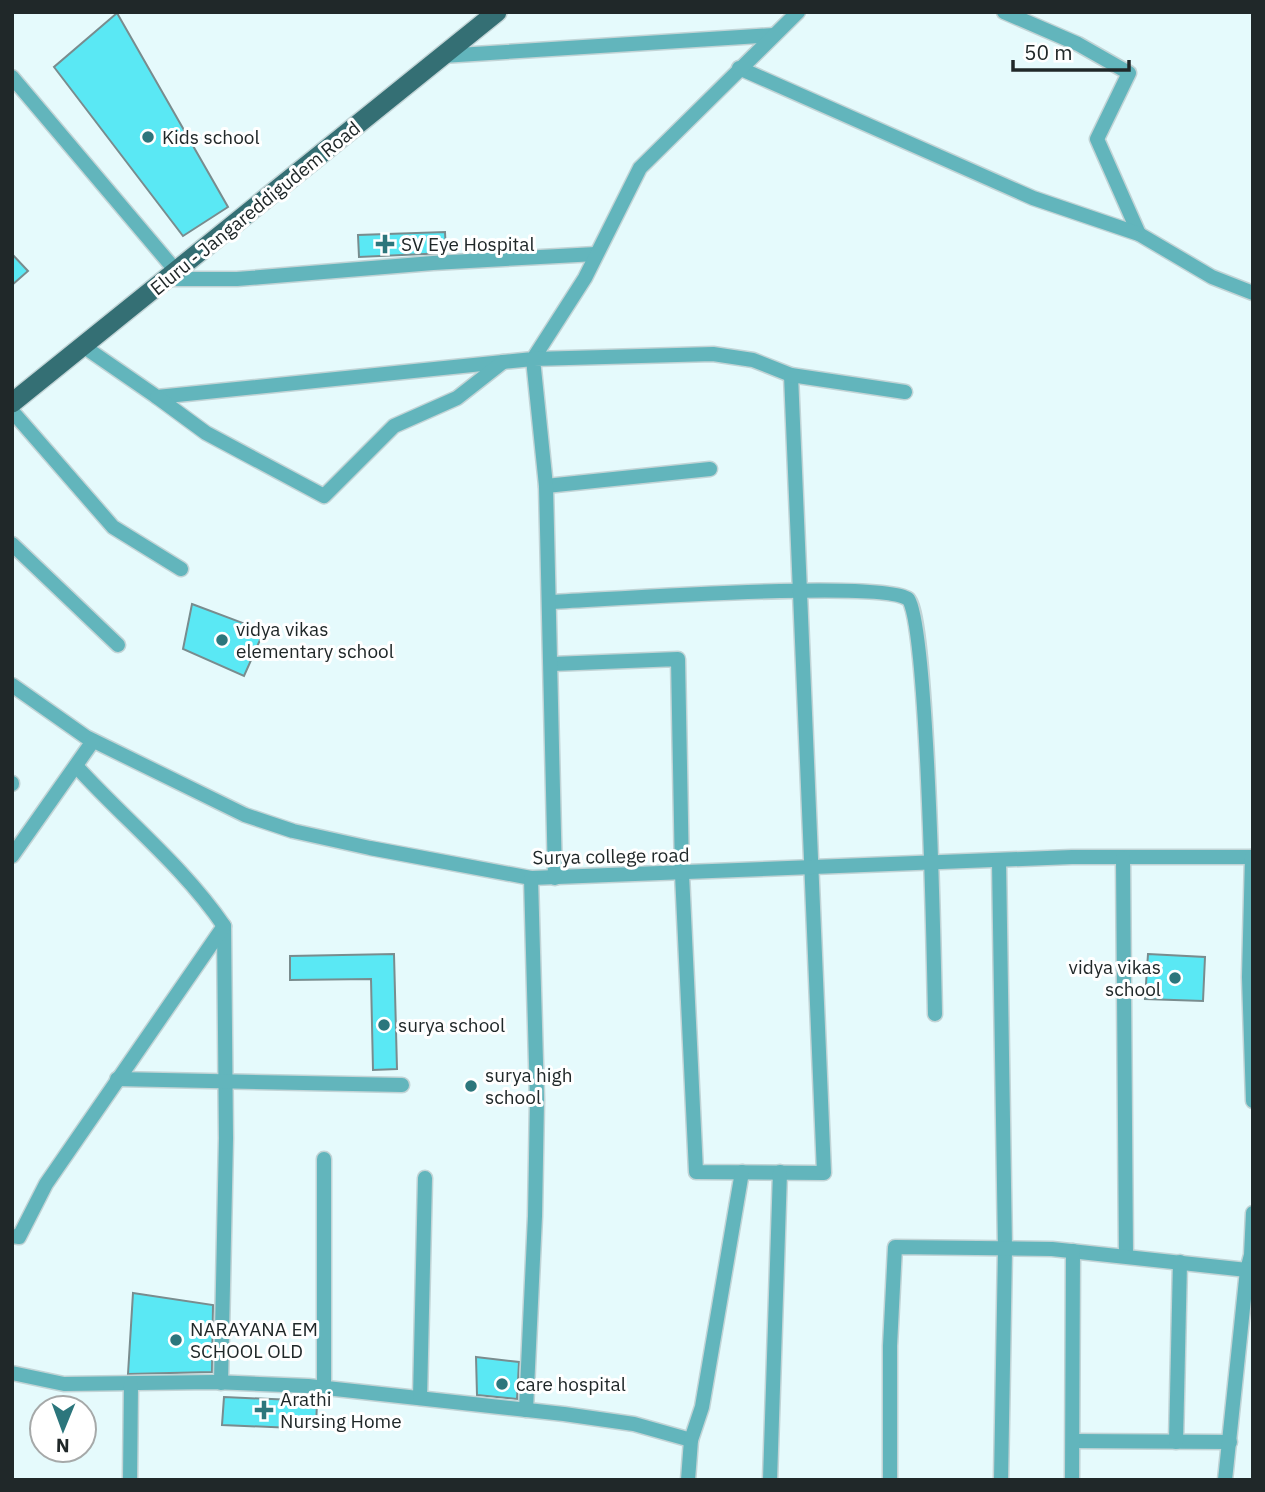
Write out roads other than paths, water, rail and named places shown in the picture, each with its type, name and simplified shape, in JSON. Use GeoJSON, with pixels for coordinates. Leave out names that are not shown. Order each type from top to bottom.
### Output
{"type":"FeatureCollection","features":[{"type":"Feature","properties":{"kind":"main road","name":"Eluru - Jangareddigudem Road"},"geometry":{"type":"LineString","coordinates":[[12,403],[497,12]]}},
{"type":"Feature","properties":{"kind":"street"},"geometry":{"type":"LineString","coordinates":[[555,878],[546,486],[533,359],[565,313],[640,168],[797,12]]}},
{"type":"Feature","properties":{"kind":"street"},"geometry":{"type":"LineString","coordinates":[[1004,12],[1078,44],[1129,73],[1097,139],[1139,234]]}},
{"type":"Feature","properties":{"kind":"street"},"geometry":{"type":"LineString","coordinates":[[442,56],[774,35]]}},
{"type":"Feature","properties":{"kind":"street"},"geometry":{"type":"LineString","coordinates":[[739,68],[1033,198],[1139,234],[1212,277],[1253,293]]}},
{"type":"Feature","properties":{"kind":"street"},"geometry":{"type":"LineString","coordinates":[[12,77],[171,275],[237,279],[433,262],[596,254]]}},
{"type":"Feature","properties":{"kind":"street"},"geometry":{"type":"LineString","coordinates":[[83,346],[206,433],[324,496],[394,426],[457,398],[504,361]]}},
{"type":"Feature","properties":{"kind":"street"},"geometry":{"type":"LineString","coordinates":[[157,397],[504,361],[713,354],[753,360],[791,375],[905,392]]}},
{"type":"Feature","properties":{"kind":"street"},"geometry":{"type":"LineString","coordinates":[[551,664],[678,659],[682,874],[696,1172],[824,1173],[791,375]]}},
{"type":"Feature","properties":{"kind":"street"},"geometry":{"type":"LineString","coordinates":[[12,411],[113,527],[181,569]]}},
{"type":"Feature","properties":{"kind":"street"},"geometry":{"type":"LineString","coordinates":[[546,486],[710,469]]}},
{"type":"Feature","properties":{"kind":"street"},"geometry":{"type":"LineString","coordinates":[[12,544],[118,645]]}},
{"type":"Feature","properties":{"kind":"street"},"geometry":{"type":"LineString","coordinates":[[550,602],[799,590],[887,592],[907,597],[913,604],[919,645],[932,864],[935,1014]]}},
{"type":"Feature","properties":{"kind":"street","name":"Surya college road"},"geometry":{"type":"LineString","coordinates":[[12,685],[93,741],[245,815],[293,831],[531,878],[999,861],[1252,857]]}},
{"type":"Feature","properties":{"kind":"street"},"geometry":{"type":"LineString","coordinates":[[12,856],[93,741]]}},
{"type":"Feature","properties":{"kind":"street"},"geometry":{"type":"LineString","coordinates":[[77,767],[114,809],[208,902],[224,926],[221,1383]]}},
{"type":"Feature","properties":{"kind":"street"},"geometry":{"type":"LineString","coordinates":[[1252,857],[1249,977],[1253,1101]]}},
{"type":"Feature","properties":{"kind":"street"},"geometry":{"type":"LineString","coordinates":[[1123,858],[1126,1256]]}},
{"type":"Feature","properties":{"kind":"street"},"geometry":{"type":"LineString","coordinates":[[999,861],[1005,1249],[1002,1480]]}},
{"type":"Feature","properties":{"kind":"street"},"geometry":{"type":"LineString","coordinates":[[526,1410],[536,1216],[537,1100],[531,878]]}},
{"type":"Feature","properties":{"kind":"street"},"geometry":{"type":"LineString","coordinates":[[12,1236],[19,1237],[46,1184],[224,926]]}},
{"type":"Feature","properties":{"kind":"street"},"geometry":{"type":"LineString","coordinates":[[117,1079],[402,1085]]}},
{"type":"Feature","properties":{"kind":"street"},"geometry":{"type":"LineString","coordinates":[[324,1159],[324,1388]]}},
{"type":"Feature","properties":{"kind":"street"},"geometry":{"type":"LineString","coordinates":[[688,1480],[691,1440],[702,1407],[742,1172]]}},
{"type":"Feature","properties":{"kind":"street"},"geometry":{"type":"LineString","coordinates":[[770,1480],[780,1172]]}},
{"type":"Feature","properties":{"kind":"street"},"geometry":{"type":"LineString","coordinates":[[419,1398],[425,1178]]}},
{"type":"Feature","properties":{"kind":"street"},"geometry":{"type":"LineString","coordinates":[[1225,1480],[1251,1255],[1253,1213]]}},
{"type":"Feature","properties":{"kind":"street"},"geometry":{"type":"LineString","coordinates":[[890,1480],[890,1346],[895,1247],[1073,1251],[1180,1262],[1249,1273]]}},
{"type":"Feature","properties":{"kind":"street"},"geometry":{"type":"LineString","coordinates":[[1072,1480],[1073,1251]]}},
{"type":"Feature","properties":{"kind":"street"},"geometry":{"type":"LineString","coordinates":[[1176,1442],[1180,1262]]}},
{"type":"Feature","properties":{"kind":"street"},"geometry":{"type":"LineString","coordinates":[[12,1373],[64,1384],[221,1383],[324,1388],[634,1424],[691,1440]]}},
{"type":"Feature","properties":{"kind":"street"},"geometry":{"type":"LineString","coordinates":[[1236,1374],[1253,1376]]}},
{"type":"Feature","properties":{"kind":"street"},"geometry":{"type":"LineString","coordinates":[[130,1480],[131,1385]]}},
{"type":"Feature","properties":{"kind":"street"},"geometry":{"type":"LineString","coordinates":[[1074,1441],[1230,1443]]}},
{"type":"Feature","properties":{"kind":"place","name":"Kids school"},"geometry":{"type":"Point","coordinates":[148,137]}},
{"type":"Feature","properties":{"kind":"place","name":"SV Eye Hospital"},"geometry":{"type":"Point","coordinates":[385,244]}},
{"type":"Feature","properties":{"kind":"place","name":"vidya vikas elementary school"},"geometry":{"type":"Point","coordinates":[222,640]}},
{"type":"Feature","properties":{"kind":"place","name":"vidya vikas school"},"geometry":{"type":"Point","coordinates":[1175,978]}},
{"type":"Feature","properties":{"kind":"place","name":"surya school"},"geometry":{"type":"Point","coordinates":[384,1025]}},
{"type":"Feature","properties":{"kind":"place","name":"surya high school"},"geometry":{"type":"Point","coordinates":[471,1086]}},
{"type":"Feature","properties":{"kind":"place","name":"NARAYANA EM SCHOOL OLD"},"geometry":{"type":"Point","coordinates":[176,1340]}},
{"type":"Feature","properties":{"kind":"place","name":"care hospital"},"geometry":{"type":"Point","coordinates":[502,1384]}},
{"type":"Feature","properties":{"kind":"place","name":"Arathi Nursing Home"},"geometry":{"type":"Point","coordinates":[264,1410]}}]}
